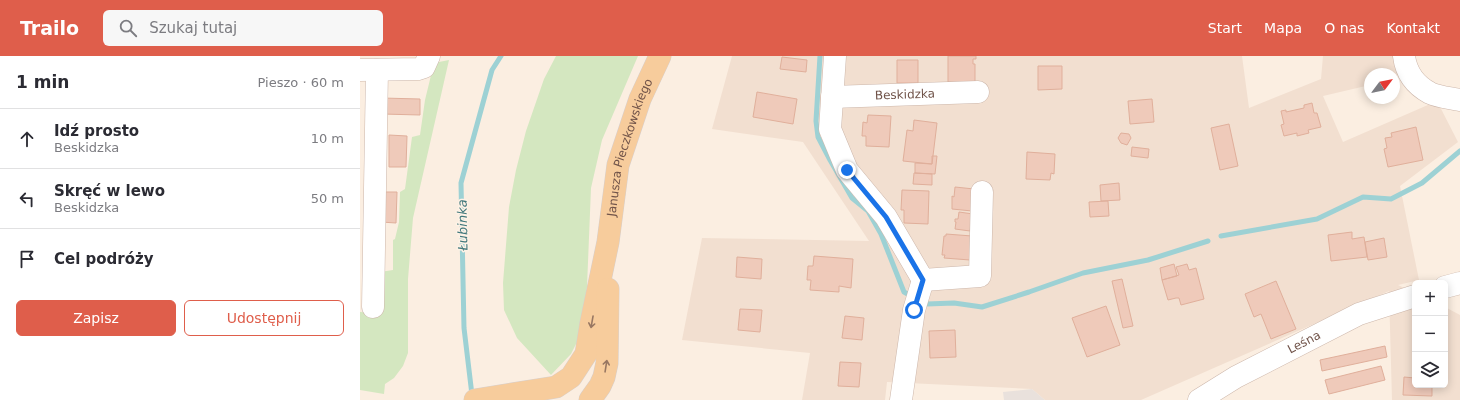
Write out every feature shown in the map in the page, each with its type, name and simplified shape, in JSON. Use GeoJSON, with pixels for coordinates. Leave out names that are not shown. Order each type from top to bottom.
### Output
{"type":"FeatureCollection","features":[{"type":"Feature","properties":{"kind":"main road","name":"Janusza Pieczkowskiego"},"geometry":{"type":"LineString","coordinates":[[571,377],[586,354],[608,242],[618,165],[640,99],[660,56]]}},
{"type":"Feature","properties":{"kind":"main road","name":"Janusza Pieczkowskiego"},"geometry":{"type":"LineString","coordinates":[[590,400],[600,386],[608,363],[608,242]]}},
{"type":"Feature","properties":{"kind":"main road"},"geometry":{"type":"LineString","coordinates":[[475,400],[556,387],[571,377],[578,400]]}},
{"type":"Feature","properties":{"kind":"street"},"geometry":{"type":"LineString","coordinates":[[373,306],[368,70],[418,69],[424,66],[429,56]]}},
{"type":"Feature","properties":{"kind":"street"},"geometry":{"type":"LineString","coordinates":[[835,56],[830,129],[847,170],[886,217],[919,293],[901,400]]}},
{"type":"Feature","properties":{"kind":"street"},"geometry":{"type":"LineString","coordinates":[[1404,56],[1406,66],[1412,79],[1430,93],[1460,100]]}},
{"type":"Feature","properties":{"kind":"street","name":"Beskidzka"},"geometry":{"type":"LineString","coordinates":[[832,97],[978,92]]}},
{"type":"Feature","properties":{"kind":"street"},"geometry":{"type":"LineString","coordinates":[[919,293],[980,276],[982,192]]}},
{"type":"Feature","properties":{"kind":"street"},"geometry":{"type":"LineString","coordinates":[[1448,286],[1460,283]]}},
{"type":"Feature","properties":{"kind":"street","name":"Leśna"},"geometry":{"type":"LineString","coordinates":[[1199,400],[1236,376],[1359,314],[1412,297]]}},
{"type":"Feature","properties":{"kind":"shaded area"},"geometry":{"type":"Polygon","coordinates":[[[732,56],[1242,56],[1249,108],[1321,79],[1323,56],[1396,56],[1397,68],[1364,68],[1364,86],[1323,96],[1343,142],[1437,101],[1458,142],[1400,186],[1419,280],[1412,280],[1412,282],[1398,285],[1412,292],[1412,388],[1448,388],[1448,309],[1460,315],[1460,400],[1392,400],[1389,291],[1141,400],[1045,400],[1032,389],[887,382],[885,400],[802,400],[810,353],[682,340],[702,238],[869,241],[803,142],[712,129],[732,56]]]}},
{"type":"Feature","properties":{"kind":"shaded area"},"geometry":{"type":"Polygon","coordinates":[[[1032,389],[1045,400],[1004,400],[1003,392],[1032,389]]]}},
{"type":"Feature","properties":{"kind":"green space"},"geometry":{"type":"Polygon","coordinates":[[[556,56],[638,56],[602,140],[591,188],[587,287],[580,336],[571,354],[551,375],[517,338],[504,310],[503,283],[509,207],[516,170],[526,131],[544,79],[556,56]]]}},
{"type":"Feature","properties":{"kind":"green space"},"geometry":{"type":"Polygon","coordinates":[[[449,60],[413,218],[408,279],[408,353],[403,366],[394,378],[385,384],[384,394],[360,390],[360,312],[379,313],[380,272],[393,270],[393,240],[395,239],[399,222],[400,192],[405,189],[412,137],[420,135],[425,100],[434,63],[449,60]]]}},
{"type":"Feature","properties":{"kind":"building"},"geometry":{"type":"Polygon","coordinates":[[[948,56],[976,56],[976,59],[973,59],[973,64],[975,64],[975,83],[948,82],[948,56]]]}},
{"type":"Feature","properties":{"kind":"building"},"geometry":{"type":"Polygon","coordinates":[[[782,57],[807,60],[806,72],[780,69],[782,57]]]}},
{"type":"Feature","properties":{"kind":"building"},"geometry":{"type":"Polygon","coordinates":[[[897,60],[918,60],[918,83],[897,83],[897,60]]]}},
{"type":"Feature","properties":{"kind":"building"},"geometry":{"type":"Polygon","coordinates":[[[1038,66],[1062,66],[1062,89],[1038,90],[1038,66]]]}},
{"type":"Feature","properties":{"kind":"building"},"geometry":{"type":"Polygon","coordinates":[[[757,92],[797,99],[793,124],[753,117],[757,92]]]}},
{"type":"Feature","properties":{"kind":"building"},"geometry":{"type":"Polygon","coordinates":[[[382,98],[420,99],[420,115],[382,114],[382,98]]]}},
{"type":"Feature","properties":{"kind":"building"},"geometry":{"type":"Polygon","coordinates":[[[1152,99],[1154,122],[1130,124],[1128,101],[1152,99]]]}},
{"type":"Feature","properties":{"kind":"building"},"geometry":{"type":"Polygon","coordinates":[[[1312,103],[1314,113],[1317,113],[1321,127],[1308,130],[1309,133],[1297,136],[1297,133],[1284,136],[1281,125],[1284,124],[1281,111],[1286,110],[1286,112],[1304,108],[1304,105],[1312,103]]]}},
{"type":"Feature","properties":{"kind":"building"},"geometry":{"type":"Polygon","coordinates":[[[868,115],[891,116],[889,147],[866,146],[866,136],[862,136],[863,122],[867,123],[868,115]]]}},
{"type":"Feature","properties":{"kind":"building"},"geometry":{"type":"Polygon","coordinates":[[[914,120],[937,123],[932,164],[903,161],[907,130],[913,131],[914,120]]]}},
{"type":"Feature","properties":{"kind":"building"},"geometry":{"type":"Polygon","coordinates":[[[1229,124],[1238,166],[1220,170],[1211,128],[1229,124]]]}},
{"type":"Feature","properties":{"kind":"building"},"geometry":{"type":"Polygon","coordinates":[[[1416,127],[1423,160],[1388,167],[1384,149],[1387,148],[1385,138],[1392,137],[1391,133],[1416,127]]]}},
{"type":"Feature","properties":{"kind":"building"},"geometry":{"type":"Polygon","coordinates":[[[1121,133],[1129,134],[1131,138],[1127,145],[1121,143],[1118,138],[1121,133]]]}},
{"type":"Feature","properties":{"kind":"building"},"geometry":{"type":"Polygon","coordinates":[[[389,135],[407,136],[406,167],[389,167],[389,135]]]}},
{"type":"Feature","properties":{"kind":"building"},"geometry":{"type":"Polygon","coordinates":[[[1132,147],[1149,149],[1148,158],[1131,156],[1132,147]]]}},
{"type":"Feature","properties":{"kind":"building"},"geometry":{"type":"Polygon","coordinates":[[[1027,152],[1055,154],[1054,174],[1051,173],[1050,180],[1026,179],[1027,152]]]}},
{"type":"Feature","properties":{"kind":"building"},"geometry":{"type":"Polygon","coordinates":[[[932,156],[937,156],[935,174],[915,173],[915,163],[932,164],[932,156]]]}},
{"type":"Feature","properties":{"kind":"building"},"geometry":{"type":"Polygon","coordinates":[[[914,173],[932,174],[932,185],[913,184],[914,173]]]}},
{"type":"Feature","properties":{"kind":"building"},"geometry":{"type":"Polygon","coordinates":[[[1119,183],[1120,200],[1101,201],[1100,185],[1119,183]]]}},
{"type":"Feature","properties":{"kind":"building"},"geometry":{"type":"Polygon","coordinates":[[[955,187],[974,189],[972,211],[952,209],[952,196],[954,197],[955,187]]]}},
{"type":"Feature","properties":{"kind":"building"},"geometry":{"type":"Polygon","coordinates":[[[902,190],[929,191],[928,224],[904,223],[904,210],[901,210],[902,190]]]}},
{"type":"Feature","properties":{"kind":"building"},"geometry":{"type":"Polygon","coordinates":[[[381,192],[397,192],[396,223],[381,222],[381,192]]]}},
{"type":"Feature","properties":{"kind":"building"},"geometry":{"type":"Polygon","coordinates":[[[1108,201],[1109,216],[1090,217],[1089,202],[1108,201]]]}},
{"type":"Feature","properties":{"kind":"building"},"geometry":{"type":"Polygon","coordinates":[[[959,212],[973,214],[970,231],[955,229],[955,219],[958,219],[959,212]]]}},
{"type":"Feature","properties":{"kind":"building"},"geometry":{"type":"Polygon","coordinates":[[[1352,232],[1352,239],[1364,237],[1367,257],[1331,261],[1328,235],[1352,232]]]}},
{"type":"Feature","properties":{"kind":"building"},"geometry":{"type":"Polygon","coordinates":[[[946,234],[972,236],[970,260],[944,258],[945,255],[942,255],[944,236],[946,236],[946,234]]]}},
{"type":"Feature","properties":{"kind":"building"},"geometry":{"type":"Polygon","coordinates":[[[1384,238],[1387,257],[1368,260],[1365,242],[1384,238]]]}},
{"type":"Feature","properties":{"kind":"building"},"geometry":{"type":"Polygon","coordinates":[[[814,256],[853,259],[851,288],[839,286],[839,292],[810,290],[811,280],[807,280],[808,266],[813,266],[814,256]]]}},
{"type":"Feature","properties":{"kind":"building"},"geometry":{"type":"Polygon","coordinates":[[[737,257],[762,259],[761,279],[736,277],[737,257]]]}},
{"type":"Feature","properties":{"kind":"building"},"geometry":{"type":"Polygon","coordinates":[[[1174,264],[1177,276],[1162,280],[1160,268],[1174,264]]]}},
{"type":"Feature","properties":{"kind":"building"},"geometry":{"type":"Polygon","coordinates":[[[1187,264],[1189,270],[1196,268],[1204,299],[1181,305],[1179,298],[1168,300],[1162,280],[1179,275],[1176,267],[1187,264]]]}},
{"type":"Feature","properties":{"kind":"building"},"geometry":{"type":"Polygon","coordinates":[[[1122,279],[1133,326],[1123,328],[1112,281],[1122,279]]]}},
{"type":"Feature","properties":{"kind":"building"},"geometry":{"type":"Polygon","coordinates":[[[1276,281],[1296,329],[1271,339],[1261,314],[1254,317],[1245,294],[1276,281]]]}},
{"type":"Feature","properties":{"kind":"building"},"geometry":{"type":"Polygon","coordinates":[[[1106,306],[1120,345],[1087,357],[1072,318],[1106,306]]]}},
{"type":"Feature","properties":{"kind":"building"},"geometry":{"type":"Polygon","coordinates":[[[740,309],[762,310],[760,332],[738,330],[740,309]]]}},
{"type":"Feature","properties":{"kind":"building"},"geometry":{"type":"Polygon","coordinates":[[[845,316],[864,318],[862,340],[842,338],[845,316]]]}},
{"type":"Feature","properties":{"kind":"building"},"geometry":{"type":"Polygon","coordinates":[[[955,330],[956,357],[930,358],[929,331],[955,330]]]}},
{"type":"Feature","properties":{"kind":"building"},"geometry":{"type":"Polygon","coordinates":[[[1385,346],[1387,357],[1322,371],[1320,360],[1385,346]]]}},
{"type":"Feature","properties":{"kind":"building"},"geometry":{"type":"Polygon","coordinates":[[[840,362],[861,363],[859,387],[838,386],[840,362]]]}},
{"type":"Feature","properties":{"kind":"building"},"geometry":{"type":"Polygon","coordinates":[[[1381,366],[1385,380],[1329,394],[1325,380],[1381,366]]]}},
{"type":"Feature","properties":{"kind":"building"},"geometry":{"type":"Polygon","coordinates":[[[1404,377],[1412,378],[1412,388],[1432,388],[1432,396],[1403,395],[1404,377]]]}},
{"type":"Feature","properties":{"kind":"waterway","name":"Łubinka"},"geometry":{"type":"LineString","coordinates":[[472,395],[464,328],[461,183],[492,70],[501,56]]}},
{"type":"Feature","properties":{"kind":"waterway"},"geometry":{"type":"LineString","coordinates":[[820,56],[816,121],[818,137],[852,198],[868,211],[881,234],[904,292],[913,297]]}},
{"type":"Feature","properties":{"kind":"waterway"},"geometry":{"type":"LineString","coordinates":[[1221,236],[1317,219],[1363,197],[1391,199],[1422,183],[1460,151]]}},
{"type":"Feature","properties":{"kind":"waterway"},"geometry":{"type":"LineString","coordinates":[[922,301],[927,304],[954,303],[982,307],[1083,273],[1148,260],[1208,241]]}},
{"type":"Feature","properties":{"kind":"route"},"geometry":{"type":"LineString","coordinates":[[847,170],[886,217],[923,280],[914,310]]}}]}
